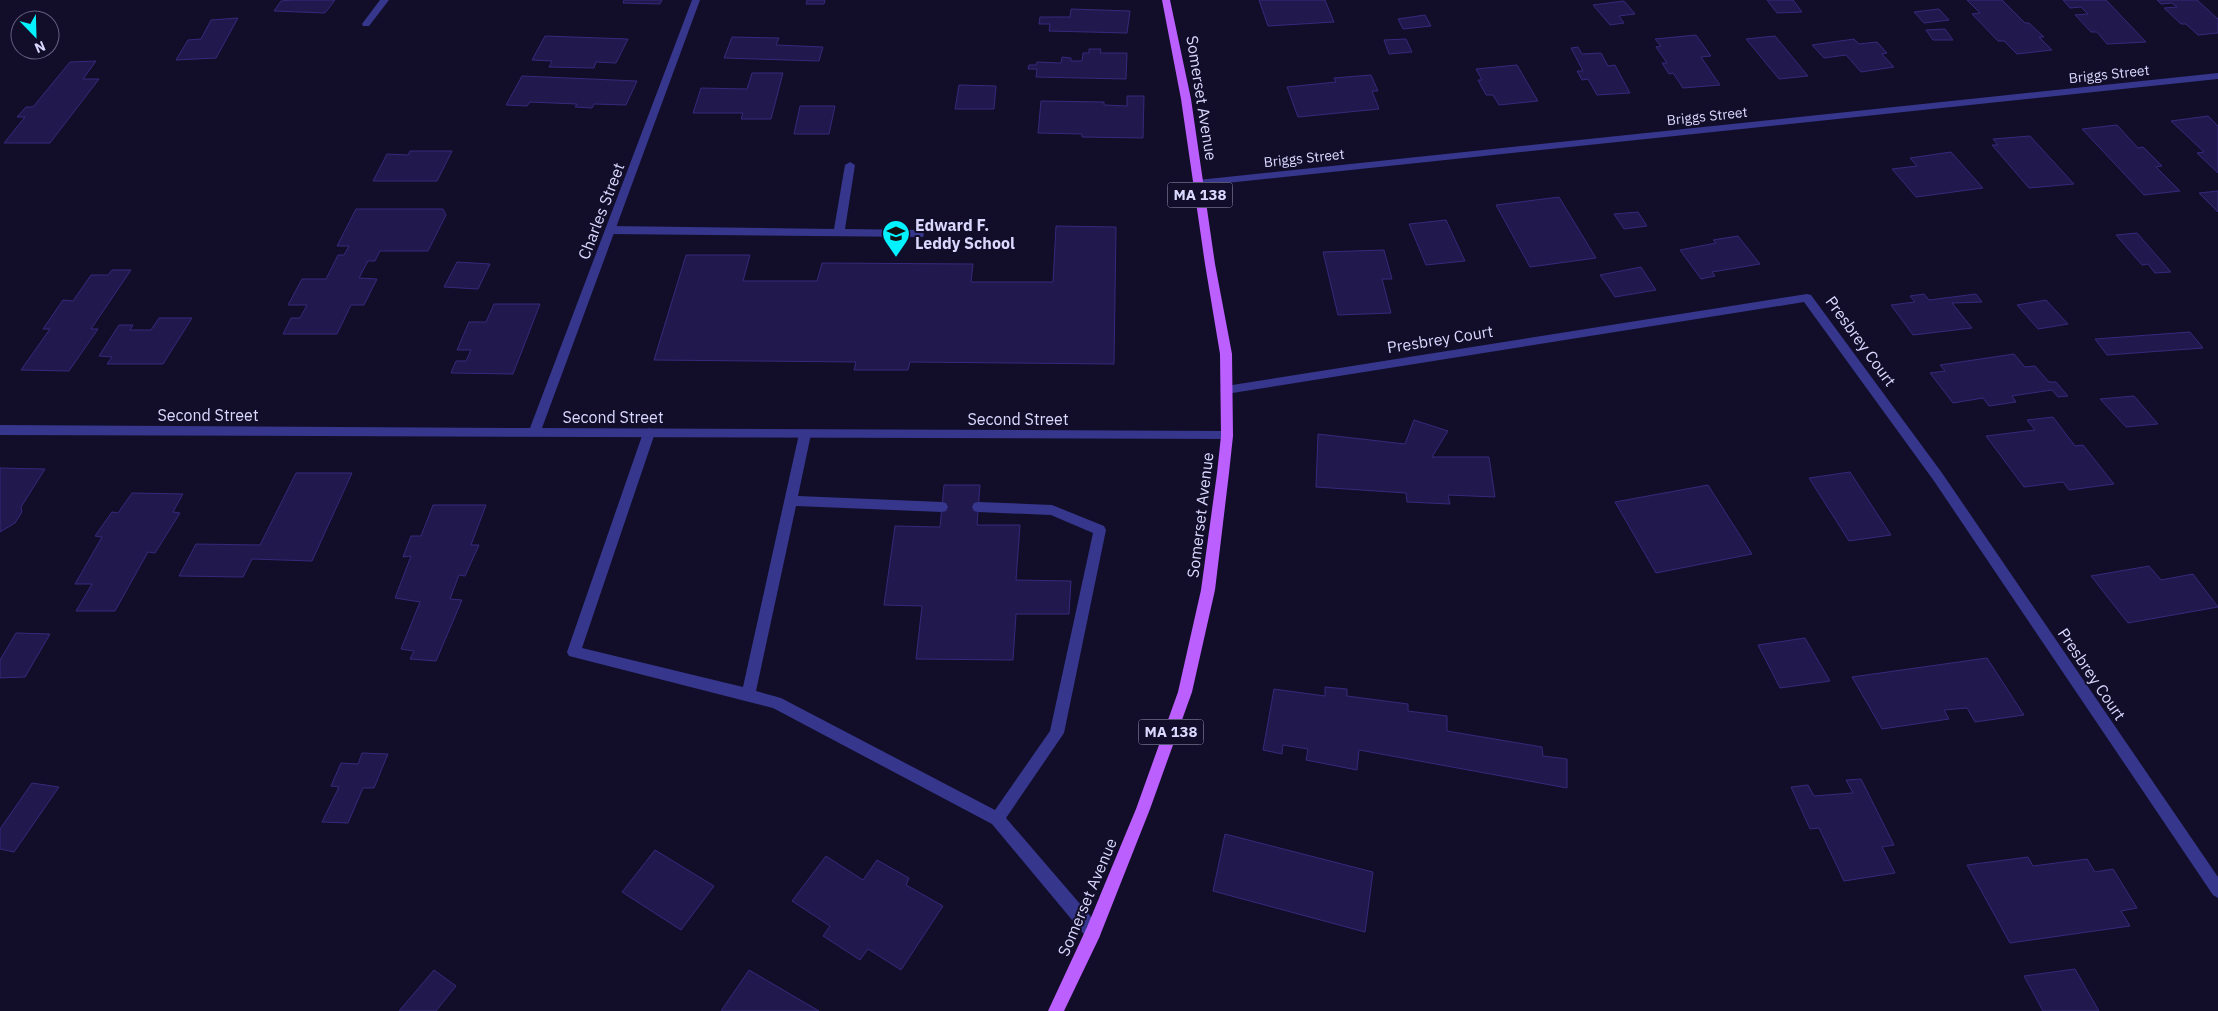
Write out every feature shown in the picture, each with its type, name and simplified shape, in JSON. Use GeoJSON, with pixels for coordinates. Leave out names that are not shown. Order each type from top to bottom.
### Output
{"type":"FeatureCollection","features":[{"type":"Feature","properties":{"kind":"main road","name":"Somerset Avenue"},"geometry":{"type":"LineString","coordinates":[[1056,1011],[1093,932],[1143,809],[1185,692],[1208,590],[1227,436],[1226,354],[1182,80],[1166,0]]}},
{"type":"Feature","properties":{"kind":"street"},"geometry":{"type":"LineString","coordinates":[[366,24],[385,0]]}},
{"type":"Feature","properties":{"kind":"street","name":"Charles Street"},"geometry":{"type":"LineString","coordinates":[[534,433],[696,0]]}},
{"type":"Feature","properties":{"kind":"street","name":"Briggs Street"},"geometry":{"type":"LineString","coordinates":[[1198,183],[2218,76]]}},
{"type":"Feature","properties":{"kind":"street"},"geometry":{"type":"LineString","coordinates":[[839,233],[850,165]]}},
{"type":"Feature","properties":{"kind":"street"},"geometry":{"type":"LineString","coordinates":[[610,230],[919,234]]}},
{"type":"Feature","properties":{"kind":"street","name":"Presbrey Court"},"geometry":{"type":"LineString","coordinates":[[1226,390],[1807,298],[1938,477],[2218,890]]}},
{"type":"Feature","properties":{"kind":"street","name":"Second Street"},"geometry":{"type":"LineString","coordinates":[[0,430],[1227,436]]}},
{"type":"Feature","properties":{"kind":"street"},"geometry":{"type":"LineString","coordinates":[[648,433],[574,652],[776,702],[997,819],[1093,932]]}},
{"type":"Feature","properties":{"kind":"street"},"geometry":{"type":"LineString","coordinates":[[748,695],[805,434]]}},
{"type":"Feature","properties":{"kind":"street"},"geometry":{"type":"LineString","coordinates":[[791,501],[942,507]]}},
{"type":"Feature","properties":{"kind":"street"},"geometry":{"type":"LineString","coordinates":[[978,508],[1052,510],[1100,530],[1057,733],[997,819]]}},
{"type":"Feature","properties":{"kind":"building"},"geometry":{"type":"Polygon","coordinates":[[[335,0],[325,13],[274,11],[281,1],[335,0]]]}},
{"type":"Feature","properties":{"kind":"building"},"geometry":{"type":"Polygon","coordinates":[[[624,0],[662,0],[660,4],[623,3],[624,0]]]}},
{"type":"Feature","properties":{"kind":"building"},"geometry":{"type":"Polygon","coordinates":[[[807,0],[825,0],[824,4],[806,4],[807,0]]]}},
{"type":"Feature","properties":{"kind":"building"},"geometry":{"type":"Polygon","coordinates":[[[1259,0],[1325,0],[1334,22],[1268,26],[1259,0]]]}},
{"type":"Feature","properties":{"kind":"building"},"geometry":{"type":"Polygon","coordinates":[[[1767,0],[1793,0],[1802,12],[1777,13],[1767,0]]]}},
{"type":"Feature","properties":{"kind":"building"},"geometry":{"type":"Polygon","coordinates":[[[1967,0],[2002,0],[2025,23],[2029,23],[2044,37],[2039,37],[2052,50],[2017,54],[2004,41],[1998,41],[1972,14],[1980,13],[1967,0]]]}},
{"type":"Feature","properties":{"kind":"building"},"geometry":{"type":"Polygon","coordinates":[[[2063,0],[2106,0],[2146,42],[2107,44],[2097,32],[2091,32],[2075,15],[2088,14],[2081,7],[2070,8],[2063,0]]]}},
{"type":"Feature","properties":{"kind":"building"},"geometry":{"type":"Polygon","coordinates":[[[2157,0],[2197,0],[2218,19],[2218,33],[2198,35],[2186,24],[2181,24],[2164,8],[2177,7],[2172,3],[2161,4],[2157,0]]]}},
{"type":"Feature","properties":{"kind":"building"},"geometry":{"type":"Polygon","coordinates":[[[1624,1],[1635,14],[1619,16],[1624,23],[1610,25],[1593,5],[1624,1]]]}},
{"type":"Feature","properties":{"kind":"building"},"geometry":{"type":"Polygon","coordinates":[[[1071,9],[1130,11],[1127,33],[1049,31],[1050,24],[1039,24],[1040,17],[1070,17],[1071,9]]]}},
{"type":"Feature","properties":{"kind":"building"},"geometry":{"type":"Polygon","coordinates":[[[1939,9],[1949,20],[1924,23],[1914,12],[1939,9]]]}},
{"type":"Feature","properties":{"kind":"building"},"geometry":{"type":"Polygon","coordinates":[[[1425,15],[1431,26],[1403,29],[1398,19],[1425,15]]]}},
{"type":"Feature","properties":{"kind":"building"},"geometry":{"type":"Polygon","coordinates":[[[238,18],[216,58],[176,60],[188,40],[201,39],[211,20],[238,18]]]}},
{"type":"Feature","properties":{"kind":"building"},"geometry":{"type":"Polygon","coordinates":[[[1945,29],[1953,40],[1933,40],[1926,30],[1945,29]]]}},
{"type":"Feature","properties":{"kind":"building"},"geometry":{"type":"Polygon","coordinates":[[[1696,35],[1711,56],[1701,57],[1720,85],[1683,88],[1673,73],[1669,74],[1662,63],[1667,63],[1656,47],[1661,46],[1655,39],[1696,35]]]}},
{"type":"Feature","properties":{"kind":"building"},"geometry":{"type":"Polygon","coordinates":[[[545,36],[628,39],[616,63],[596,62],[594,68],[549,67],[552,61],[532,60],[545,36]]]}},
{"type":"Feature","properties":{"kind":"building"},"geometry":{"type":"Polygon","coordinates":[[[1775,36],[1808,76],[1779,79],[1746,39],[1775,36]]]}},
{"type":"Feature","properties":{"kind":"building"},"geometry":{"type":"Polygon","coordinates":[[[732,37],[779,38],[776,45],[823,47],[819,61],[724,58],[732,37]]]}},
{"type":"Feature","properties":{"kind":"building"},"geometry":{"type":"Polygon","coordinates":[[[1406,39],[1412,52],[1389,54],[1384,40],[1406,39]]]}},
{"type":"Feature","properties":{"kind":"building"},"geometry":{"type":"Polygon","coordinates":[[[1854,39],[1859,44],[1877,42],[1887,53],[1882,54],[1894,67],[1861,72],[1846,55],[1824,58],[1812,45],[1854,39]]]}},
{"type":"Feature","properties":{"kind":"building"},"geometry":{"type":"Polygon","coordinates":[[[1578,47],[1582,54],[1601,53],[1608,66],[1615,65],[1630,93],[1597,95],[1588,79],[1582,80],[1577,71],[1583,71],[1571,48],[1578,47]]]}},
{"type":"Feature","properties":{"kind":"building"},"geometry":{"type":"Polygon","coordinates":[[[1089,49],[1101,49],[1100,53],[1127,53],[1126,79],[1036,77],[1037,69],[1028,69],[1029,65],[1036,65],[1037,62],[1061,63],[1062,57],[1071,58],[1071,61],[1082,61],[1083,53],[1089,53],[1089,49]]]}},
{"type":"Feature","properties":{"kind":"building"},"geometry":{"type":"Polygon","coordinates":[[[96,61],[83,79],[99,79],[50,143],[4,143],[25,117],[17,117],[26,107],[33,107],[70,62],[96,61]]]}},
{"type":"Feature","properties":{"kind":"building"},"geometry":{"type":"Polygon","coordinates":[[[1517,65],[1538,101],[1499,105],[1493,95],[1486,95],[1478,80],[1482,80],[1476,69],[1517,65]]]}},
{"type":"Feature","properties":{"kind":"building"},"geometry":{"type":"Polygon","coordinates":[[[752,73],[783,73],[771,119],[741,119],[743,113],[693,113],[701,88],[747,89],[752,73]]]}},
{"type":"Feature","properties":{"kind":"building"},"geometry":{"type":"Polygon","coordinates":[[[1371,75],[1378,91],[1372,91],[1379,109],[1298,117],[1287,87],[1336,82],[1334,78],[1371,75]]]}},
{"type":"Feature","properties":{"kind":"building"},"geometry":{"type":"Polygon","coordinates":[[[522,76],[637,81],[626,105],[594,104],[592,108],[575,107],[577,104],[530,102],[527,106],[506,105],[522,76]]]}},
{"type":"Feature","properties":{"kind":"building"},"geometry":{"type":"Polygon","coordinates":[[[959,85],[996,86],[994,109],[955,109],[959,85]]]}},
{"type":"Feature","properties":{"kind":"building"},"geometry":{"type":"Polygon","coordinates":[[[1127,96],[1144,96],[1143,138],[1082,137],[1082,134],[1038,133],[1041,101],[1104,102],[1104,105],[1127,106],[1127,96]]]}},
{"type":"Feature","properties":{"kind":"building"},"geometry":{"type":"Polygon","coordinates":[[[800,106],[835,106],[829,134],[794,134],[800,106]]]}},
{"type":"Feature","properties":{"kind":"building"},"geometry":{"type":"Polygon","coordinates":[[[2208,116],[2218,126],[2218,173],[2197,153],[2204,152],[2171,121],[2208,116]]]}},
{"type":"Feature","properties":{"kind":"building"},"geometry":{"type":"Polygon","coordinates":[[[2117,125],[2138,148],[2143,147],[2162,166],[2156,167],[2180,191],[2144,195],[2082,129],[2117,125]]]}},
{"type":"Feature","properties":{"kind":"building"},"geometry":{"type":"Polygon","coordinates":[[[2030,136],[2074,184],[2029,188],[1992,145],[1998,145],[1993,139],[2030,136]]]}},
{"type":"Feature","properties":{"kind":"building"},"geometry":{"type":"Polygon","coordinates":[[[410,151],[452,151],[437,181],[373,181],[387,154],[408,155],[410,151]]]}},
{"type":"Feature","properties":{"kind":"building"},"geometry":{"type":"Polygon","coordinates":[[[1951,152],[1983,188],[1916,197],[1892,169],[1917,166],[1910,158],[1951,152]]]}},
{"type":"Feature","properties":{"kind":"building"},"geometry":{"type":"Polygon","coordinates":[[[2218,191],[2218,212],[2199,193],[2218,191]]]}},
{"type":"Feature","properties":{"kind":"building"},"geometry":{"type":"Polygon","coordinates":[[[1559,197],[1596,258],[1530,267],[1496,205],[1559,197]]]}},
{"type":"Feature","properties":{"kind":"building"},"geometry":{"type":"Polygon","coordinates":[[[356,209],[443,209],[446,215],[428,251],[380,251],[375,261],[368,261],[359,278],[377,279],[364,305],[351,305],[337,334],[283,334],[291,318],[300,318],[307,305],[288,305],[302,279],[326,279],[338,255],[344,255],[349,246],[337,246],[356,209]]]}},
{"type":"Feature","properties":{"kind":"building"},"geometry":{"type":"Polygon","coordinates":[[[1638,212],[1647,226],[1624,229],[1614,214],[1638,212]]]}},
{"type":"Feature","properties":{"kind":"building"},"geometry":{"type":"Polygon","coordinates":[[[1446,220],[1465,261],[1426,265],[1409,224],[1446,220]]]}},
{"type":"Feature","properties":{"kind":"building"},"geometry":{"type":"Polygon","coordinates":[[[1056,226],[1116,227],[1114,364],[910,362],[908,370],[854,370],[856,362],[654,360],[686,255],[750,255],[743,281],[817,281],[822,263],[973,264],[971,282],[1053,282],[1056,226]]]}},
{"type":"Feature","properties":{"kind":"building"},"geometry":{"type":"Polygon","coordinates":[[[2137,233],[2171,272],[2155,273],[2148,264],[2142,265],[2116,235],[2137,233]]]}},
{"type":"Feature","properties":{"kind":"building"},"geometry":{"type":"Polygon","coordinates":[[[1738,236],[1760,264],[1712,272],[1715,276],[1701,279],[1680,250],[1716,243],[1713,240],[1738,236]]]}},
{"type":"Feature","properties":{"kind":"building"},"geometry":{"type":"Polygon","coordinates":[[[1384,250],[1392,279],[1382,279],[1391,313],[1338,315],[1323,252],[1384,250]]]}},
{"type":"Feature","properties":{"kind":"building"},"geometry":{"type":"Polygon","coordinates":[[[457,262],[490,264],[478,289],[444,287],[457,262]]]}},
{"type":"Feature","properties":{"kind":"building"},"geometry":{"type":"Polygon","coordinates":[[[1641,267],[1656,290],[1615,297],[1600,275],[1641,267]]]}},
{"type":"Feature","properties":{"kind":"building"},"geometry":{"type":"Polygon","coordinates":[[[112,270],[131,270],[91,329],[98,329],[69,371],[21,370],[50,329],[43,329],[63,300],[73,301],[91,275],[108,275],[112,270]]]}},
{"type":"Feature","properties":{"kind":"building"},"geometry":{"type":"Polygon","coordinates":[[[1924,294],[1929,300],[1976,294],[1982,302],[1952,303],[1972,328],[1913,335],[1891,305],[1915,302],[1910,296],[1924,294]]]}},
{"type":"Feature","properties":{"kind":"building"},"geometry":{"type":"Polygon","coordinates":[[[2046,300],[2068,324],[2038,329],[2017,305],[2046,300]]]}},
{"type":"Feature","properties":{"kind":"building"},"geometry":{"type":"Polygon","coordinates":[[[494,304],[540,304],[513,374],[451,373],[456,361],[466,361],[471,350],[457,350],[469,322],[486,322],[494,304]]]}},
{"type":"Feature","properties":{"kind":"building"},"geometry":{"type":"Polygon","coordinates":[[[159,318],[192,318],[163,364],[107,364],[112,357],[99,356],[119,325],[133,325],[130,330],[151,330],[159,318]]]}},
{"type":"Feature","properties":{"kind":"building"},"geometry":{"type":"Polygon","coordinates":[[[2190,332],[2203,348],[2107,355],[2095,339],[2190,332]]]}},
{"type":"Feature","properties":{"kind":"building"},"geometry":{"type":"Polygon","coordinates":[[[2014,354],[2025,367],[2035,366],[2049,382],[2056,382],[2068,396],[2058,397],[2052,390],[2012,396],[2016,402],[1989,406],[1983,398],[1953,403],[1930,373],[1945,371],[1940,365],[2014,354]]]}},
{"type":"Feature","properties":{"kind":"building"},"geometry":{"type":"Polygon","coordinates":[[[2134,396],[2158,424],[2126,427],[2100,399],[2134,396]]]}},
{"type":"Feature","properties":{"kind":"building"},"geometry":{"type":"Polygon","coordinates":[[[2053,417],[2075,446],[2083,445],[2114,484],[2069,490],[2063,482],[2024,487],[1986,436],[2035,430],[2027,420],[2053,417]]]}},
{"type":"Feature","properties":{"kind":"building"},"geometry":{"type":"Polygon","coordinates":[[[1414,420],[1448,431],[1432,457],[1489,457],[1495,497],[1448,495],[1450,504],[1407,502],[1406,493],[1316,487],[1318,434],[1405,444],[1414,420]]]}},
{"type":"Feature","properties":{"kind":"building"},"geometry":{"type":"Polygon","coordinates":[[[0,468],[45,469],[21,507],[22,512],[15,523],[0,532],[0,468]]]}},
{"type":"Feature","properties":{"kind":"building"},"geometry":{"type":"Polygon","coordinates":[[[1850,472],[1891,535],[1849,541],[1809,478],[1850,472]]]}},
{"type":"Feature","properties":{"kind":"building"},"geometry":{"type":"Polygon","coordinates":[[[296,473],[352,473],[312,561],[252,559],[243,577],[179,576],[196,544],[260,545],[296,473]]]}},
{"type":"Feature","properties":{"kind":"building"},"geometry":{"type":"Polygon","coordinates":[[[944,485],[980,485],[977,525],[1020,525],[1016,580],[1071,581],[1069,614],[1016,614],[1013,660],[916,659],[922,606],[884,605],[895,526],[940,527],[944,485]]]}},
{"type":"Feature","properties":{"kind":"building"},"geometry":{"type":"Polygon","coordinates":[[[1708,485],[1752,554],[1656,573],[1615,502],[1708,485]]]}},
{"type":"Feature","properties":{"kind":"building"},"geometry":{"type":"Polygon","coordinates":[[[132,493],[183,494],[173,512],[180,513],[155,553],[148,552],[115,611],[76,611],[92,584],[75,584],[102,537],[95,536],[112,512],[118,513],[132,493]]]}},
{"type":"Feature","properties":{"kind":"building"},"geometry":{"type":"Polygon","coordinates":[[[433,505],[486,505],[471,545],[479,545],[465,576],[459,575],[450,599],[462,600],[436,661],[410,659],[414,651],[401,649],[420,602],[395,598],[411,556],[403,557],[411,536],[421,536],[433,505]]]}},
{"type":"Feature","properties":{"kind":"building"},"geometry":{"type":"Polygon","coordinates":[[[2149,566],[2161,580],[2193,574],[2218,607],[2128,623],[2091,576],[2149,566]]]}},
{"type":"Feature","properties":{"kind":"building"},"geometry":{"type":"Polygon","coordinates":[[[16,633],[50,634],[25,677],[0,678],[0,660],[16,633]]]}},
{"type":"Feature","properties":{"kind":"building"},"geometry":{"type":"Polygon","coordinates":[[[1805,638],[1830,681],[1780,688],[1758,645],[1805,638]]]}},
{"type":"Feature","properties":{"kind":"building"},"geometry":{"type":"Polygon","coordinates":[[[1987,658],[2024,715],[1975,722],[1967,708],[1944,710],[1949,719],[1882,729],[1852,677],[1987,658]]]}},
{"type":"Feature","properties":{"kind":"building"},"geometry":{"type":"Polygon","coordinates":[[[1325,687],[1347,689],[1347,696],[1408,704],[1408,711],[1447,716],[1447,731],[1542,747],[1543,756],[1567,759],[1567,788],[1359,750],[1357,770],[1306,760],[1308,749],[1283,745],[1282,754],[1263,750],[1274,689],[1325,696],[1325,687]]]}},
{"type":"Feature","properties":{"kind":"building"},"geometry":{"type":"Polygon","coordinates":[[[362,753],[388,754],[374,788],[363,788],[348,823],[322,822],[339,787],[331,786],[341,763],[358,764],[362,753]]]}},
{"type":"Feature","properties":{"kind":"building"},"geometry":{"type":"Polygon","coordinates":[[[1861,779],[1894,845],[1882,847],[1895,873],[1844,881],[1819,828],[1810,829],[1791,787],[1808,785],[1814,796],[1853,793],[1846,780],[1861,779]]]}},
{"type":"Feature","properties":{"kind":"building"},"geometry":{"type":"Polygon","coordinates":[[[32,783],[59,787],[14,852],[0,849],[0,829],[32,783]]]}},
{"type":"Feature","properties":{"kind":"building"},"geometry":{"type":"Polygon","coordinates":[[[1225,834],[1373,872],[1365,932],[1213,891],[1225,834]]]}},
{"type":"Feature","properties":{"kind":"building"},"geometry":{"type":"Polygon","coordinates":[[[655,850],[714,886],[681,930],[622,892],[655,850]]]}},
{"type":"Feature","properties":{"kind":"building"},"geometry":{"type":"Polygon","coordinates":[[[826,856],[863,880],[877,860],[909,878],[906,885],[943,906],[901,970],[868,949],[860,960],[823,936],[830,926],[792,901],[826,856]]]}},
{"type":"Feature","properties":{"kind":"building"},"geometry":{"type":"Polygon","coordinates":[[[2028,857],[2033,866],[2087,859],[2095,872],[2113,869],[2137,908],[2121,911],[2130,926],[2010,943],[1967,865],[2028,857]]]}},
{"type":"Feature","properties":{"kind":"building"},"geometry":{"type":"Polygon","coordinates":[[[2075,969],[2099,1011],[2043,1011],[2024,976],[2075,969]]]}},
{"type":"Feature","properties":{"kind":"building"},"geometry":{"type":"Polygon","coordinates":[[[434,970],[456,986],[436,1011],[399,1011],[434,970]]]}},
{"type":"Feature","properties":{"kind":"building"},"geometry":{"type":"Polygon","coordinates":[[[749,970],[819,1011],[721,1011],[749,970]]]}},
{"type":"Feature","properties":{"kind":"place","name":"Edward F. Leddy School"},"geometry":{"type":"Point","coordinates":[896,258]}}]}
